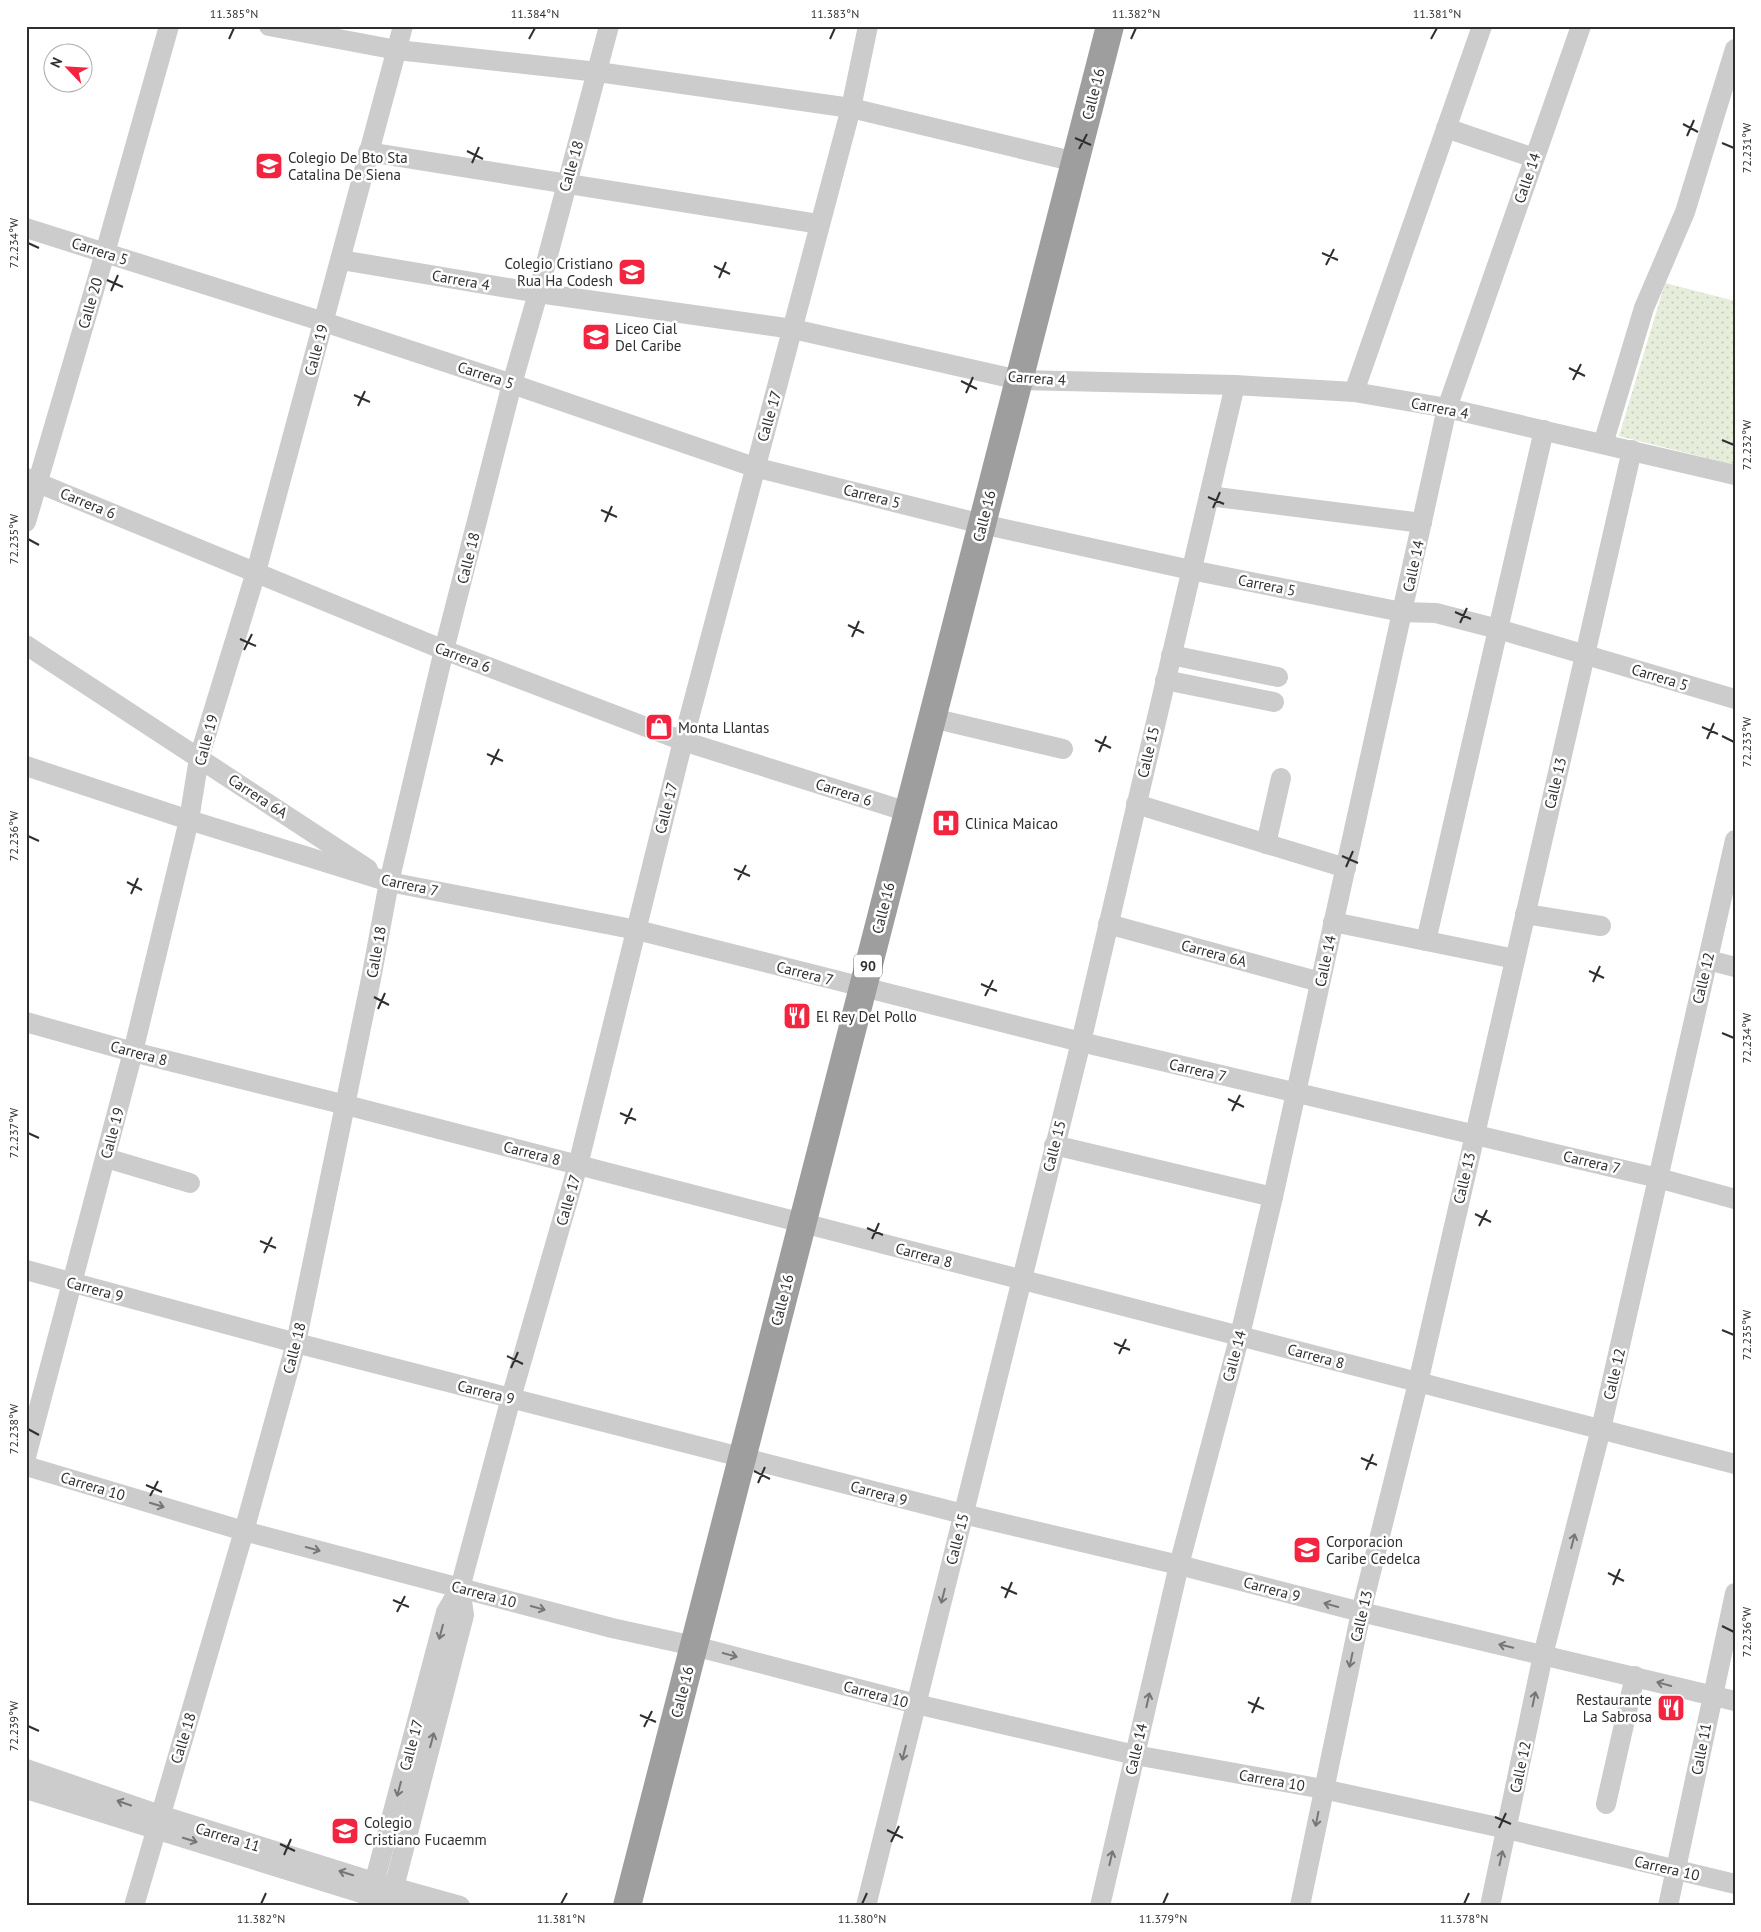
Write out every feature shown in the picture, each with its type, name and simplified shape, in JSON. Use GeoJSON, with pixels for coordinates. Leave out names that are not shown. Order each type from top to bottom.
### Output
{"type":"FeatureCollection","features":[{"type":"Feature","properties":{"kind":"highway","name":"Calle 16"},"geometry":{"type":"LineString","coordinates":[[627,1906],[1110,26]]}},
{"type":"Feature","properties":{"kind":"street","name":"Calle 20"},"geometry":{"type":"LineString","coordinates":[[26,522],[32,480],[105,253],[168,26]]}},
{"type":"Feature","properties":{"kind":"street"},"geometry":{"type":"LineString","coordinates":[[268,26],[397,50],[598,72],[851,108],[1076,162]]}},
{"type":"Feature","properties":{"kind":"street","name":"Calle 19"},"geometry":{"type":"LineString","coordinates":[[26,1457],[134,1052],[189,820],[200,758],[256,572],[403,26]]}},
{"type":"Feature","properties":{"kind":"street","name":"Calle 18"},"geometry":{"type":"LineString","coordinates":[[134,1906],[244,1531],[296,1343],[346,1105],[389,882],[444,650],[512,384],[609,26]]}},
{"type":"Feature","properties":{"kind":"street","name":"Calle 17"},"geometry":{"type":"LineString","coordinates":[[384,1898],[446,1612],[460,1588],[511,1398],[578,1165],[683,741],[754,467],[793,330],[819,224],[851,108],[868,26]]}},
{"type":"Feature","properties":{"kind":"street"},"geometry":{"type":"LineString","coordinates":[[1354,392],[1482,26]]}},
{"type":"Feature","properties":{"kind":"street","name":"Calle 14"},"geometry":{"type":"LineString","coordinates":[[1100,1906],[1179,1565],[1240,1335],[1296,1093],[1448,408],[1581,26]]}},
{"type":"Feature","properties":{"kind":"street"},"geometry":{"type":"LineString","coordinates":[[1603,444],[1644,308],[1685,212],[1735,49]]}},
{"type":"Feature","properties":{"kind":"street"},"geometry":{"type":"LineString","coordinates":[[1446,128],[1534,158]]}},
{"type":"Feature","properties":{"kind":"street"},"geometry":{"type":"LineString","coordinates":[[368,152],[819,224]]}},
{"type":"Feature","properties":{"kind":"street","name":"Carrera 5"},"geometry":{"type":"LineString","coordinates":[[26,228],[324,322],[754,467],[982,524],[1191,570],[1402,612],[1436,613],[1585,654],[1735,699]]}},
{"type":"Feature","properties":{"kind":"street","name":"Carrera 4"},"geometry":{"type":"LineString","coordinates":[[341,260],[538,293],[793,330],[1020,380],[1235,384],[1354,392],[1448,408],[1632,450],[1735,476]]}},
{"type":"Feature","properties":{"kind":"street","name":"Calle 15"},"geometry":{"type":"LineString","coordinates":[[866,1906],[1080,1042],[1235,384]]}},
{"type":"Feature","properties":{"kind":"street"},"geometry":{"type":"LineString","coordinates":[[1426,941],[1544,430]]}},
{"type":"Feature","properties":{"kind":"street","name":"Calle 13"},"geometry":{"type":"LineString","coordinates":[[1300,1906],[1361,1612],[1418,1383],[1632,450]]}},
{"type":"Feature","properties":{"kind":"street","name":"Carrera 6"},"geometry":{"type":"LineString","coordinates":[[32,480],[444,650],[683,741],[908,812]]}},
{"type":"Feature","properties":{"kind":"street"},"geometry":{"type":"LineString","coordinates":[[1209,496],[1422,523]]}},
{"type":"Feature","properties":{"kind":"street","name":"Carrera 6A"},"geometry":{"type":"LineString","coordinates":[[26,645],[389,882]]}},
{"type":"Feature","properties":{"kind":"street"},"geometry":{"type":"LineString","coordinates":[[1171,655],[1278,677]]}},
{"type":"Feature","properties":{"kind":"street"},"geometry":{"type":"LineString","coordinates":[[1165,680],[1274,702]]}},
{"type":"Feature","properties":{"kind":"street"},"geometry":{"type":"LineString","coordinates":[[932,718],[1063,748]]}},
{"type":"Feature","properties":{"kind":"street","name":"Carrera 7"},"geometry":{"type":"LineString","coordinates":[[26,766],[189,820],[389,882],[637,930],[1080,1042],[1658,1178],[1735,1199]]}},
{"type":"Feature","properties":{"kind":"street"},"geometry":{"type":"LineString","coordinates":[[1266,844],[1281,778]]}},
{"type":"Feature","properties":{"kind":"street"},"geometry":{"type":"LineString","coordinates":[[1136,804],[1346,868]]}},
{"type":"Feature","properties":{"kind":"street","name":"Calle 12"},"geometry":{"type":"LineString","coordinates":[[1490,1906],[1543,1655],[1602,1429],[1735,840]]}},
{"type":"Feature","properties":{"kind":"street"},"geometry":{"type":"LineString","coordinates":[[1525,914],[1601,926]]}},
{"type":"Feature","properties":{"kind":"street"},"geometry":{"type":"LineString","coordinates":[[1333,922],[1515,959]]}},
{"type":"Feature","properties":{"kind":"street","name":"Carrera 6A"},"geometry":{"type":"LineString","coordinates":[[1108,924],[1320,982]]}},
{"type":"Feature","properties":{"kind":"street"},"geometry":{"type":"LineString","coordinates":[[1708,960],[1735,967]]}},
{"type":"Feature","properties":{"kind":"street","name":"Carrera 8"},"geometry":{"type":"LineString","coordinates":[[26,1022],[134,1052],[346,1105],[1022,1281],[1240,1335],[1418,1383],[1735,1464]]}},
{"type":"Feature","properties":{"kind":"street"},"geometry":{"type":"LineString","coordinates":[[1054,1145],[1272,1197]]}},
{"type":"Feature","properties":{"kind":"street"},"geometry":{"type":"LineString","coordinates":[[106,1158],[190,1183]]}},
{"type":"Feature","properties":{"kind":"street","name":"Carrera 9"},"geometry":{"type":"LineString","coordinates":[[26,1270],[296,1343],[963,1514],[1179,1565],[1361,1612],[1735,1701]]}},
{"type":"Feature","properties":{"kind":"street","name":"Carrera 10"},"geometry":{"type":"LineString","coordinates":[[26,1466],[244,1531],[612,1628],[694,1646],[916,1704],[1135,1756],[1324,1789],[1507,1828],[1735,1884]]}},
{"type":"Feature","properties":{"kind":"street","name":"Calle 11"},"geometry":{"type":"LineString","coordinates":[[1668,1906],[1735,1593]]}},
{"type":"Feature","properties":{"kind":"street"},"geometry":{"type":"LineString","coordinates":[[1606,1804],[1635,1676]]}},
{"type":"Feature","properties":{"kind":"street","name":"Carrera 11"},"geometry":{"type":"LineString","coordinates":[[26,1769],[158,1823],[384,1898],[460,1906]]}},
{"type":"Feature","properties":{"kind":"street","name":"Carrera 11"},"geometry":{"type":"LineString","coordinates":[[26,1789],[158,1823]]}},
{"type":"Feature","properties":{"kind":"green space"},"geometry":{"type":"Polygon","coordinates":[[[1665,283],[1735,301],[1735,465],[1619,436],[1665,283]]]}},
{"type":"Feature","properties":{"kind":"place","name":"Colegio De Bto Sta Catalina De Siena"},"geometry":{"type":"Point","coordinates":[269,166]}},
{"type":"Feature","properties":{"kind":"place","name":"Colegio Cristiano Rua Ha Codesh"},"geometry":{"type":"Point","coordinates":[632,272]}},
{"type":"Feature","properties":{"kind":"place","name":"Liceo Cial Del Caribe"},"geometry":{"type":"Point","coordinates":[596,337]}},
{"type":"Feature","properties":{"kind":"place","name":"Monta Llantas"},"geometry":{"type":"Point","coordinates":[659,727]}},
{"type":"Feature","properties":{"kind":"place","name":"Clinica Maicao"},"geometry":{"type":"Point","coordinates":[946,823]}},
{"type":"Feature","properties":{"kind":"place","name":"El Rey Del Pollo"},"geometry":{"type":"Point","coordinates":[797,1016]}},
{"type":"Feature","properties":{"kind":"place","name":"Corporacion Caribe Cedelca"},"geometry":{"type":"Point","coordinates":[1307,1550]}},
{"type":"Feature","properties":{"kind":"place","name":"Restaurante La Sabrosa"},"geometry":{"type":"Point","coordinates":[1671,1708]}},
{"type":"Feature","properties":{"kind":"place","name":"Colegio Cristiano Fucaemm"},"geometry":{"type":"Point","coordinates":[345,1831]}}]}
